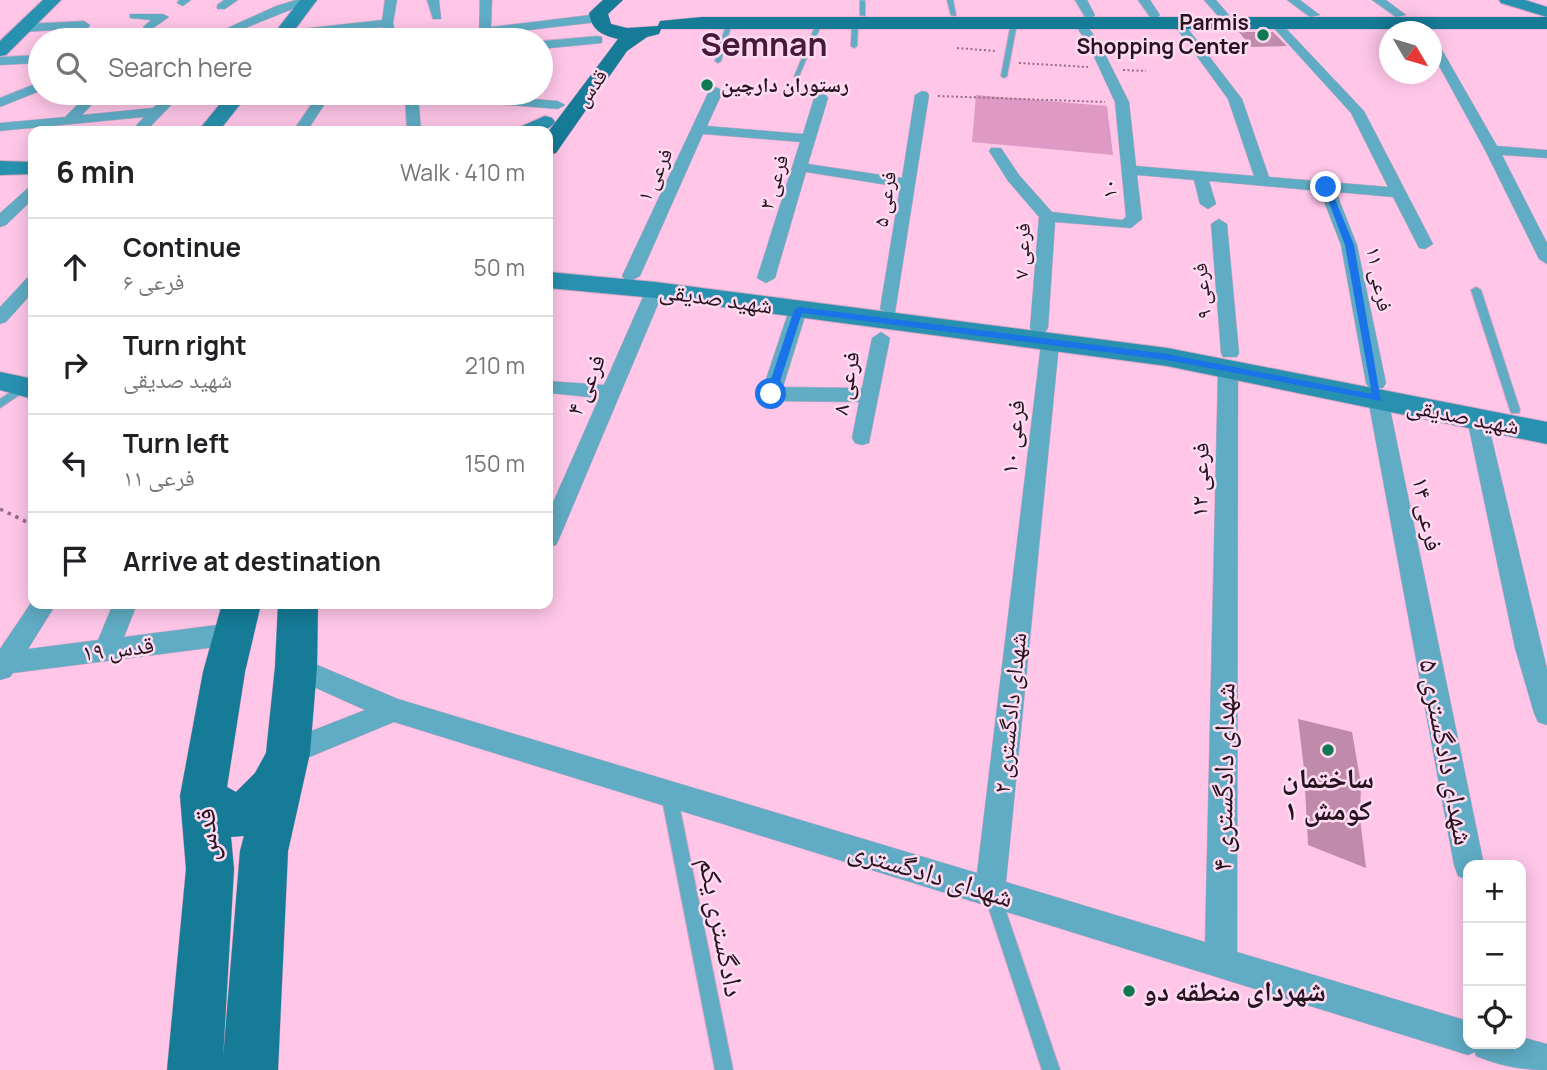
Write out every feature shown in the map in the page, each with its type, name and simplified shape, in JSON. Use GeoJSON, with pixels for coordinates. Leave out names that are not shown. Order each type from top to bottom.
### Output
{"type":"FeatureCollection","features":[{"type":"Feature","properties":{"kind":"main road","name":"قدس"},"geometry":{"type":"LineString","coordinates":[[542,122],[590,57],[599,27],[601,8],[614,0]]}},
{"type":"Feature","properties":{"kind":"main road"},"geometry":{"type":"LineString","coordinates":[[860,13],[1014,23],[1149,7],[1223,15],[1400,15],[1505,5],[1547,13]]}},
{"type":"Feature","properties":{"kind":"main road"},"geometry":{"type":"LineString","coordinates":[[599,27],[613,32],[639,34],[676,21],[684,8],[707,16],[809,20]]}},
{"type":"Feature","properties":{"kind":"main road"},"geometry":{"type":"LineString","coordinates":[[667,25],[809,20],[860,13],[952,8],[1083,13],[1178,23],[1379,26]]}},
{"type":"Feature","properties":{"kind":"main road"},"geometry":{"type":"LineString","coordinates":[[1442,26],[1547,23]]}},
{"type":"Feature","properties":{"kind":"main road","name":"قدس"},"geometry":{"type":"LineString","coordinates":[[553,141],[620,47],[639,34]]}},
{"type":"Feature","properties":{"kind":"main road"},"geometry":{"type":"LineString","coordinates":[[250,1070],[264,851],[286,760],[296,667],[298,609]]}},
{"type":"Feature","properties":{"kind":"main road","name":"قدس"},"geometry":{"type":"LineString","coordinates":[[195,1070],[210,869],[204,796],[236,619]]}},
{"type":"Feature","properties":{"kind":"main road"},"geometry":{"type":"LineString","coordinates":[[204,796],[218,812],[233,816],[250,811],[265,800],[286,760]]}},
{"type":"Feature","properties":{"kind":"street"},"geometry":{"type":"LineString","coordinates":[[0,51],[53,0]]}},
{"type":"Feature","properties":{"kind":"street"},"geometry":{"type":"LineString","coordinates":[[122,24],[157,0]]}},
{"type":"Feature","properties":{"kind":"street"},"geometry":{"type":"LineString","coordinates":[[221,7],[232,0]]}},
{"type":"Feature","properties":{"kind":"street"},"geometry":{"type":"LineString","coordinates":[[216,23],[235,28],[280,8],[309,0]]}},
{"type":"Feature","properties":{"kind":"street"},"geometry":{"type":"LineString","coordinates":[[288,28],[309,0]]}},
{"type":"Feature","properties":{"kind":"street"},"geometry":{"type":"LineString","coordinates":[[388,28],[391,0]]}},
{"type":"Feature","properties":{"kind":"street"},"geometry":{"type":"LineString","coordinates":[[433,0],[437,17]]}},
{"type":"Feature","properties":{"kind":"street"},"geometry":{"type":"LineString","coordinates":[[485,28],[486,0]]}},
{"type":"Feature","properties":{"kind":"street"},"geometry":{"type":"LineString","coordinates":[[1210,0],[1223,15]]}},
{"type":"Feature","properties":{"kind":"street"},"geometry":{"type":"LineString","coordinates":[[1293,0],[1314,15]]}},
{"type":"Feature","properties":{"kind":"street"},"geometry":{"type":"LineString","coordinates":[[1378,0],[1400,15]]}},
{"type":"Feature","properties":{"kind":"street"},"geometry":{"type":"LineString","coordinates":[[1489,0],[1505,5]]}},
{"type":"Feature","properties":{"kind":"street","name":"۱۰"},"geometry":{"type":"LineString","coordinates":[[1047,216],[1125,225],[1134,219],[1122,102],[1083,13]]}},
{"type":"Feature","properties":{"kind":"street"},"geometry":{"type":"LineString","coordinates":[[134,16],[163,17],[149,27]]}},
{"type":"Feature","properties":{"kind":"street"},"geometry":{"type":"LineString","coordinates":[[501,28],[563,16],[599,27]]}},
{"type":"Feature","properties":{"kind":"street"},"geometry":{"type":"LineString","coordinates":[[351,28],[387,23]]}},
{"type":"Feature","properties":{"kind":"street"},"geometry":{"type":"LineString","coordinates":[[1178,23],[1235,99],[1263,181]]}},
{"type":"Feature","properties":{"kind":"street"},"geometry":{"type":"LineString","coordinates":[[1275,23],[1357,111],[1425,244]]}},
{"type":"Feature","properties":{"kind":"street"},"geometry":{"type":"LineString","coordinates":[[24,28],[84,25]]}},
{"type":"Feature","properties":{"kind":"street"},"geometry":{"type":"LineString","coordinates":[[553,41],[599,27]]}},
{"type":"Feature","properties":{"kind":"street"},"geometry":{"type":"LineString","coordinates":[[0,61],[28,60]]}},
{"type":"Feature","properties":{"kind":"street"},"geometry":{"type":"LineString","coordinates":[[1442,61],[1492,149],[1547,259]]}},
{"type":"Feature","properties":{"kind":"street"},"geometry":{"type":"LineString","coordinates":[[0,103],[28,91]]}},
{"type":"Feature","properties":{"kind":"street","name":"فرعی ۱"},"geometry":{"type":"LineString","coordinates":[[631,276],[716,91]]}},
{"type":"Feature","properties":{"kind":"street","name":"فرعی ۵"},"geometry":{"type":"LineString","coordinates":[[889,309],[922,95]]}},
{"type":"Feature","properties":{"kind":"street","name":"فرعی ۳"},"geometry":{"type":"LineString","coordinates":[[766,278],[821,98]]}},
{"type":"Feature","properties":{"kind":"street"},"geometry":{"type":"LineString","coordinates":[[67,122],[84,105]]}},
{"type":"Feature","properties":{"kind":"street"},"geometry":{"type":"LineString","coordinates":[[143,126],[163,105]]}},
{"type":"Feature","properties":{"kind":"street"},"geometry":{"type":"LineString","coordinates":[[212,126],[229,105]]}},
{"type":"Feature","properties":{"kind":"street"},"geometry":{"type":"LineString","coordinates":[[303,126],[317,105]]}},
{"type":"Feature","properties":{"kind":"street"},"geometry":{"type":"LineString","coordinates":[[412,105],[414,126]]}},
{"type":"Feature","properties":{"kind":"street"},"geometry":{"type":"LineString","coordinates":[[506,105],[542,122]]}},
{"type":"Feature","properties":{"kind":"street"},"geometry":{"type":"LineString","coordinates":[[0,127],[156,112]]}},
{"type":"Feature","properties":{"kind":"street"},"geometry":{"type":"LineString","coordinates":[[699,129],[808,139]]}},
{"type":"Feature","properties":{"kind":"street"},"geometry":{"type":"LineString","coordinates":[[1492,149],[1547,154]]}},
{"type":"Feature","properties":{"kind":"street","name":"فرعی ۷"},"geometry":{"type":"LineString","coordinates":[[996,151],[1013,177],[1047,216],[1044,336]]}},
{"type":"Feature","properties":{"kind":"street"},"geometry":{"type":"LineString","coordinates":[[0,161],[28,161]]}},
{"type":"Feature","properties":{"kind":"street"},"geometry":{"type":"LineString","coordinates":[[800,167],[909,184]]}},
{"type":"Feature","properties":{"kind":"street"},"geometry":{"type":"LineString","coordinates":[[0,169],[28,168]]}},
{"type":"Feature","properties":{"kind":"street"},"geometry":{"type":"LineString","coordinates":[[1128,170],[1399,192]]}},
{"type":"Feature","properties":{"kind":"street"},"geometry":{"type":"LineString","coordinates":[[1200,176],[1208,204]]}},
{"type":"Feature","properties":{"kind":"street","name":"فرعی ۱۱"},"geometry":{"type":"LineString","coordinates":[[1326,187],[1349,245],[1377,391]]}},
{"type":"Feature","properties":{"kind":"street"},"geometry":{"type":"LineString","coordinates":[[0,222],[28,196]]}},
{"type":"Feature","properties":{"kind":"street","name":"فرعی ۹"},"geometry":{"type":"LineString","coordinates":[[1219,225],[1229,361]]}},
{"type":"Feature","properties":{"kind":"street","name":"شهید صدیقی"},"geometry":{"type":"LineString","coordinates":[[553,273],[631,276],[889,309],[1167,357],[1229,361],[1377,391],[1547,416]]}},
{"type":"Feature","properties":{"kind":"street","name":"شهید صدیقی"},"geometry":{"type":"LineString","coordinates":[[553,273],[799,310],[1044,336]]}},
{"type":"Feature","properties":{"kind":"street"},"geometry":{"type":"LineString","coordinates":[[0,318],[28,287]]}},
{"type":"Feature","properties":{"kind":"street","name":"فرعی ۴"},"geometry":{"type":"LineString","coordinates":[[553,526],[655,290]]}},
{"type":"Feature","properties":{"kind":"street"},"geometry":{"type":"LineString","coordinates":[[799,310],[771,394],[870,395]]}},
{"type":"Feature","properties":{"kind":"street","name":"فرعی ۱۰"},"geometry":{"type":"LineString","coordinates":[[1029,536],[1044,336]]}},
{"type":"Feature","properties":{"kind":"street","name":"فرعی ۸"},"geometry":{"type":"LineString","coordinates":[[862,438],[881,338]]}},
{"type":"Feature","properties":{"kind":"street","name":"فرعی ۱۲"},"geometry":{"type":"LineString","coordinates":[[1225,592],[1229,361]]}},
{"type":"Feature","properties":{"kind":"street"},"geometry":{"type":"LineString","coordinates":[[553,387],[611,393]]}},
{"type":"Feature","properties":{"kind":"street","name":"شهید صدیقی"},"geometry":{"type":"LineString","coordinates":[[1377,391],[1477,419],[1547,433]]}},
{"type":"Feature","properties":{"kind":"street","name":"فرعی ۱۴"},"geometry":{"type":"LineString","coordinates":[[1377,391],[1425,640]]}},
{"type":"Feature","properties":{"kind":"street"},"geometry":{"type":"LineString","coordinates":[[1477,419],[1528,648],[1547,713]]}},
{"type":"Feature","properties":{"kind":"street","name":"شهدای دادگستری ۲"},"geometry":{"type":"LineString","coordinates":[[990,890],[1029,536]]}},
{"type":"Feature","properties":{"kind":"street","name":"شهدای دادگستری ۴"},"geometry":{"type":"LineString","coordinates":[[1221,962],[1225,592]]}},
{"type":"Feature","properties":{"kind":"street"},"geometry":{"type":"LineString","coordinates":[[3,668],[41,609]]}},
{"type":"Feature","properties":{"kind":"street"},"geometry":{"type":"LineString","coordinates":[[106,650],[123,609]]}},
{"type":"Feature","properties":{"kind":"street","name":"قدس ۱۹"},"geometry":{"type":"LineString","coordinates":[[3,668],[106,650],[236,619]]}},
{"type":"Feature","properties":{"kind":"street","name":"شهدای دادگستری ۵"},"geometry":{"type":"LineString","coordinates":[[1425,640],[1468,860]]}},
{"type":"Feature","properties":{"kind":"street","name":"شهدای دادگستری"},"geometry":{"type":"LineString","coordinates":[[296,667],[394,710],[1463,1036]]}},
{"type":"Feature","properties":{"kind":"street"},"geometry":{"type":"LineString","coordinates":[[286,760],[394,710]]}},
{"type":"Feature","properties":{"kind":"street"},"geometry":{"type":"LineString","coordinates":[[1511,1049],[1547,1061]]}},
{"type":"Feature","properties":{"kind":"lane"},"geometry":{"type":"LineString","coordinates":[[854,46],[860,13]]}},
{"type":"Feature","properties":{"kind":"lane"},"geometry":{"type":"LineString","coordinates":[[796,76],[809,20]]}},
{"type":"Feature","properties":{"kind":"lane"},"geometry":{"type":"LineString","coordinates":[[718,61],[729,23]]}},
{"type":"Feature","properties":{"kind":"lane"},"geometry":{"type":"LineString","coordinates":[[1003,76],[1014,23]]}},
{"type":"Feature","properties":{"kind":"lane"},"geometry":{"type":"LineString","coordinates":[[1476,290],[1515,410]]}},
{"type":"Feature","properties":{"kind":"lane"},"geometry":{"type":"LineString","coordinates":[[0,404],[25,387]]}},
{"type":"Feature","properties":{"kind":"lane","name":"دادگستری یکم"},"geometry":{"type":"LineString","coordinates":[[669,794],[724,1070]]}},
{"type":"Feature","properties":{"kind":"lane"},"geometry":{"type":"LineString","coordinates":[[990,890],[1052,1070]]}},
{"type":"Feature","properties":{"kind":"path"},"geometry":{"type":"LineString","coordinates":[[957,48],[1008,52]]}},
{"type":"Feature","properties":{"kind":"path"},"geometry":{"type":"LineString","coordinates":[[1006,63],[1106,68]]}},
{"type":"Feature","properties":{"kind":"path"},"geometry":{"type":"LineString","coordinates":[[922,95],[1122,102]]}},
{"type":"Feature","properties":{"kind":"path"},"geometry":{"type":"LineString","coordinates":[[0,509],[28,523]]}},
{"type":"Feature","properties":{"kind":"shaded area"},"geometry":{"type":"Polygon","coordinates":[[[976,95],[1107,106],[1113,155],[972,142],[976,95]]]}},
{"type":"Feature","properties":{"kind":"building"},"geometry":{"type":"Polygon","coordinates":[[[1239,32],[1273,32],[1287,46],[1251,47],[1239,32]]]}},
{"type":"Feature","properties":{"kind":"building"},"geometry":{"type":"Polygon","coordinates":[[[1298,719],[1352,732],[1361,784],[1360,818],[1366,868],[1308,845],[1298,719]]]}},
{"type":"Feature","properties":{"kind":"place","name":"Parmis Shopping Center"},"geometry":{"type":"Point","coordinates":[1263,35]}},
{"type":"Feature","properties":{"kind":"place","name":"رستوران دارچین"},"geometry":{"type":"Point","coordinates":[707,85]}},
{"type":"Feature","properties":{"kind":"place","name":"ساختمان کومش ۱"},"geometry":{"type":"Point","coordinates":[1328,750]}},
{"type":"Feature","properties":{"kind":"place","name":"شهردای منطقه دو"},"geometry":{"type":"Point","coordinates":[1129,991]}},
{"type":"Feature","properties":{"kind":"district","name":"Semnan"},"geometry":{"type":"Point","coordinates":[764,45]}},
{"type":"Feature","properties":{"kind":"route"},"geometry":{"type":"LineString","coordinates":[[771,394],[799,310],[1167,357],[1378,399],[1349,245],[1326,187]]}}]}
